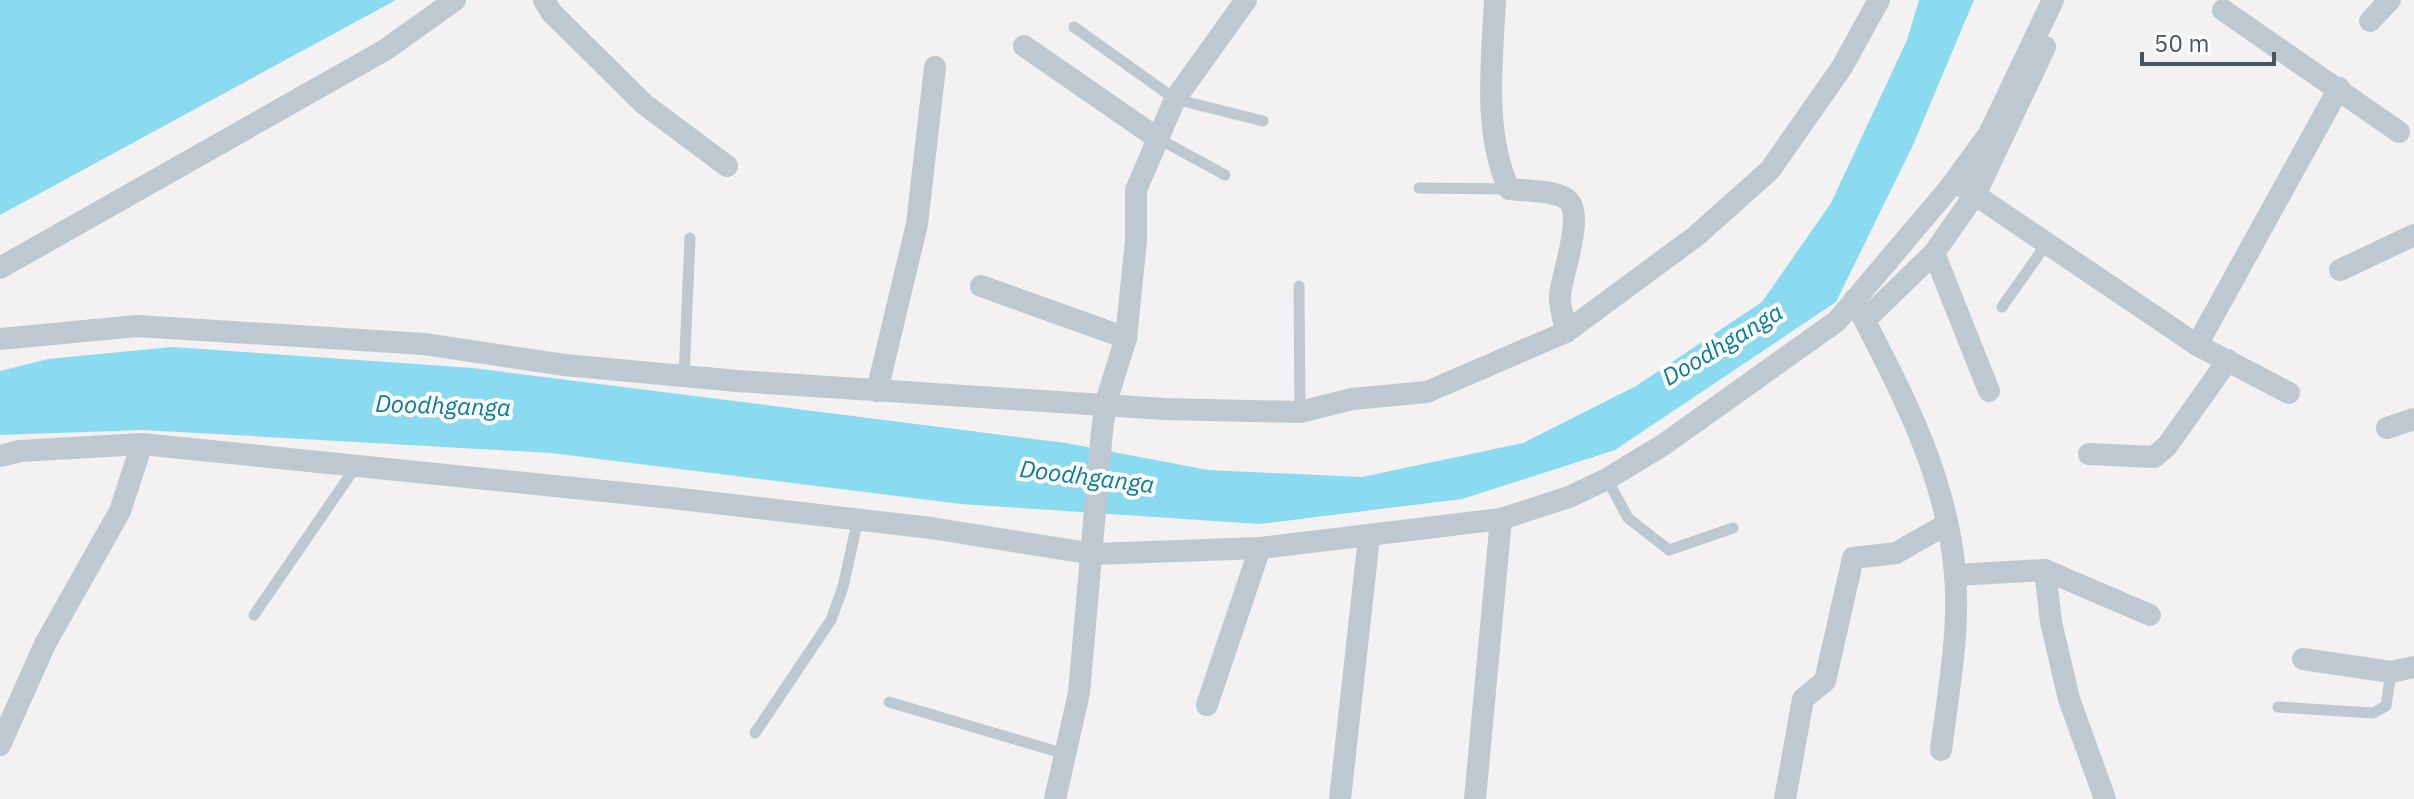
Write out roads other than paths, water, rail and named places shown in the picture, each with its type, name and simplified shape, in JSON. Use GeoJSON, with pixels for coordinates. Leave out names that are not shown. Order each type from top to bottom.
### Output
{"type":"FeatureCollection","features":[{"type":"Feature","properties":{"kind":"street"},"geometry":{"type":"LineString","coordinates":[[0,268],[385,50],[455,0]]}},
{"type":"Feature","properties":{"kind":"street"},"geometry":{"type":"LineString","coordinates":[[544,0],[551,12],[644,104],[727,166]]}},
{"type":"Feature","properties":{"kind":"street"},"geometry":{"type":"LineString","coordinates":[[1495,0],[1490,81],[1497,163],[1509,189],[1555,195],[1574,207],[1575,221],[1560,297],[1566,332]]}},
{"type":"Feature","properties":{"kind":"street"},"geometry":{"type":"LineString","coordinates":[[0,339],[137,326],[424,344],[565,365],[684,377],[877,391],[1106,402],[1164,409],[1300,412],[1352,399],[1427,392],[1566,332],[1696,236],[1770,170],[1842,67],[1879,0]]}},
{"type":"Feature","properties":{"kind":"street"},"geometry":{"type":"LineString","coordinates":[[1860,310],[1989,134],[2056,0]]}},
{"type":"Feature","properties":{"kind":"street"},"geometry":{"type":"LineString","coordinates":[[0,456],[20,451],[142,444],[1094,545],[1260,548],[1501,519],[1569,497],[1607,479],[1663,445],[1837,321],[1860,310],[1934,253],[1976,193],[2032,81],[2055,22],[2056,0]]}},
{"type":"Feature","properties":{"kind":"street"},"geometry":{"type":"LineString","coordinates":[[2370,21],[2390,0]]}},
{"type":"Feature","properties":{"kind":"street"},"geometry":{"type":"LineString","coordinates":[[1055,799],[1079,693],[1102,431],[1106,402],[1126,338],[1135,255],[1136,190],[1175,99],[1234,4]]}},
{"type":"Feature","properties":{"kind":"street"},"geometry":{"type":"LineString","coordinates":[[2223,10],[2399,132]]}},
{"type":"Feature","properties":{"kind":"street"},"geometry":{"type":"LineString","coordinates":[[1024,46],[1157,138]]}},
{"type":"Feature","properties":{"kind":"street"},"geometry":{"type":"LineString","coordinates":[[877,391],[917,224],[935,67]]}},
{"type":"Feature","properties":{"kind":"street"},"geometry":{"type":"LineString","coordinates":[[2197,345],[2339,88]]}},
{"type":"Feature","properties":{"kind":"street"},"geometry":{"type":"LineString","coordinates":[[1954,181],[2197,345],[2289,393]]}},
{"type":"Feature","properties":{"kind":"street"},"geometry":{"type":"LineString","coordinates":[[2340,270],[2414,235]]}},
{"type":"Feature","properties":{"kind":"street"},"geometry":{"type":"LineString","coordinates":[[1934,253],[1989,391]]}},
{"type":"Feature","properties":{"kind":"street"},"geometry":{"type":"LineString","coordinates":[[981,286],[1126,338]]}},
{"type":"Feature","properties":{"kind":"street"},"geometry":{"type":"LineString","coordinates":[[1860,310],[1933,463],[1947,524],[1955,575],[1951,662],[1941,750]]}},
{"type":"Feature","properties":{"kind":"street"},"geometry":{"type":"LineString","coordinates":[[2089,454],[2154,457],[2167,446],[2228,360]]}},
{"type":"Feature","properties":{"kind":"street"},"geometry":{"type":"LineString","coordinates":[[2387,428],[2414,419]]}},
{"type":"Feature","properties":{"kind":"street"},"geometry":{"type":"LineString","coordinates":[[0,745],[45,644],[92,567],[120,511],[142,444]]}},
{"type":"Feature","properties":{"kind":"street"},"geometry":{"type":"LineString","coordinates":[[1475,799],[1501,519]]}},
{"type":"Feature","properties":{"kind":"street"},"geometry":{"type":"LineString","coordinates":[[1785,799],[1800,710],[1805,694],[1825,681],[1850,562],[1857,555],[1896,553],[1947,524]]}},
{"type":"Feature","properties":{"kind":"street"},"geometry":{"type":"LineString","coordinates":[[1340,799],[1369,537]]}},
{"type":"Feature","properties":{"kind":"street"},"geometry":{"type":"LineString","coordinates":[[1207,705],[1260,548]]}},
{"type":"Feature","properties":{"kind":"street"},"geometry":{"type":"LineString","coordinates":[[1955,575],[2045,570],[2150,615]]}},
{"type":"Feature","properties":{"kind":"street"},"geometry":{"type":"LineString","coordinates":[[2045,570],[2051,622],[2069,699],[2105,799]]}},
{"type":"Feature","properties":{"kind":"street"},"geometry":{"type":"LineString","coordinates":[[2303,659],[2391,672],[2414,667]]}},
{"type":"Feature","properties":{"kind":"lane"},"geometry":{"type":"LineString","coordinates":[[1074,27],[1175,99],[1263,121]]}},
{"type":"Feature","properties":{"kind":"lane"},"geometry":{"type":"LineString","coordinates":[[1157,138],[1225,175]]}},
{"type":"Feature","properties":{"kind":"lane"},"geometry":{"type":"LineString","coordinates":[[1419,188],[1509,189]]}},
{"type":"Feature","properties":{"kind":"lane"},"geometry":{"type":"LineString","coordinates":[[684,377],[690,238]]}},
{"type":"Feature","properties":{"kind":"lane"},"geometry":{"type":"LineString","coordinates":[[2002,307],[2047,243]]}},
{"type":"Feature","properties":{"kind":"lane"},"geometry":{"type":"LineString","coordinates":[[1299,286],[1300,412]]}},
{"type":"Feature","properties":{"kind":"lane"},"geometry":{"type":"LineString","coordinates":[[254,615],[357,465]]}},
{"type":"Feature","properties":{"kind":"lane"},"geometry":{"type":"LineString","coordinates":[[1607,479],[1628,518],[1669,550],[1733,528]]}},
{"type":"Feature","properties":{"kind":"lane"},"geometry":{"type":"LineString","coordinates":[[755,733],[831,620],[843,587],[858,519]]}},
{"type":"Feature","properties":{"kind":"lane"},"geometry":{"type":"LineString","coordinates":[[2278,707],[2373,713],[2386,706],[2391,672]]}},
{"type":"Feature","properties":{"kind":"lane"},"geometry":{"type":"LineString","coordinates":[[889,702],[1065,754]]}},
{"type":"Feature","properties":{"kind":"water"},"geometry":{"type":"Polygon","coordinates":[[[0,0],[396,0],[0,215],[0,0]]]}},
{"type":"Feature","properties":{"kind":"water","name":"Doodhganga"},"geometry":{"type":"Polygon","coordinates":[[[1919,0],[1974,0],[1913,145],[1836,302],[1615,450],[1462,499],[1259,524],[961,504],[551,453],[143,430],[0,435],[0,371],[48,359],[172,347],[473,368],[1066,443],[1208,470],[1362,477],[1523,443],[1636,386],[1762,302],[1831,203],[1907,40],[1919,0]]]}}]}
